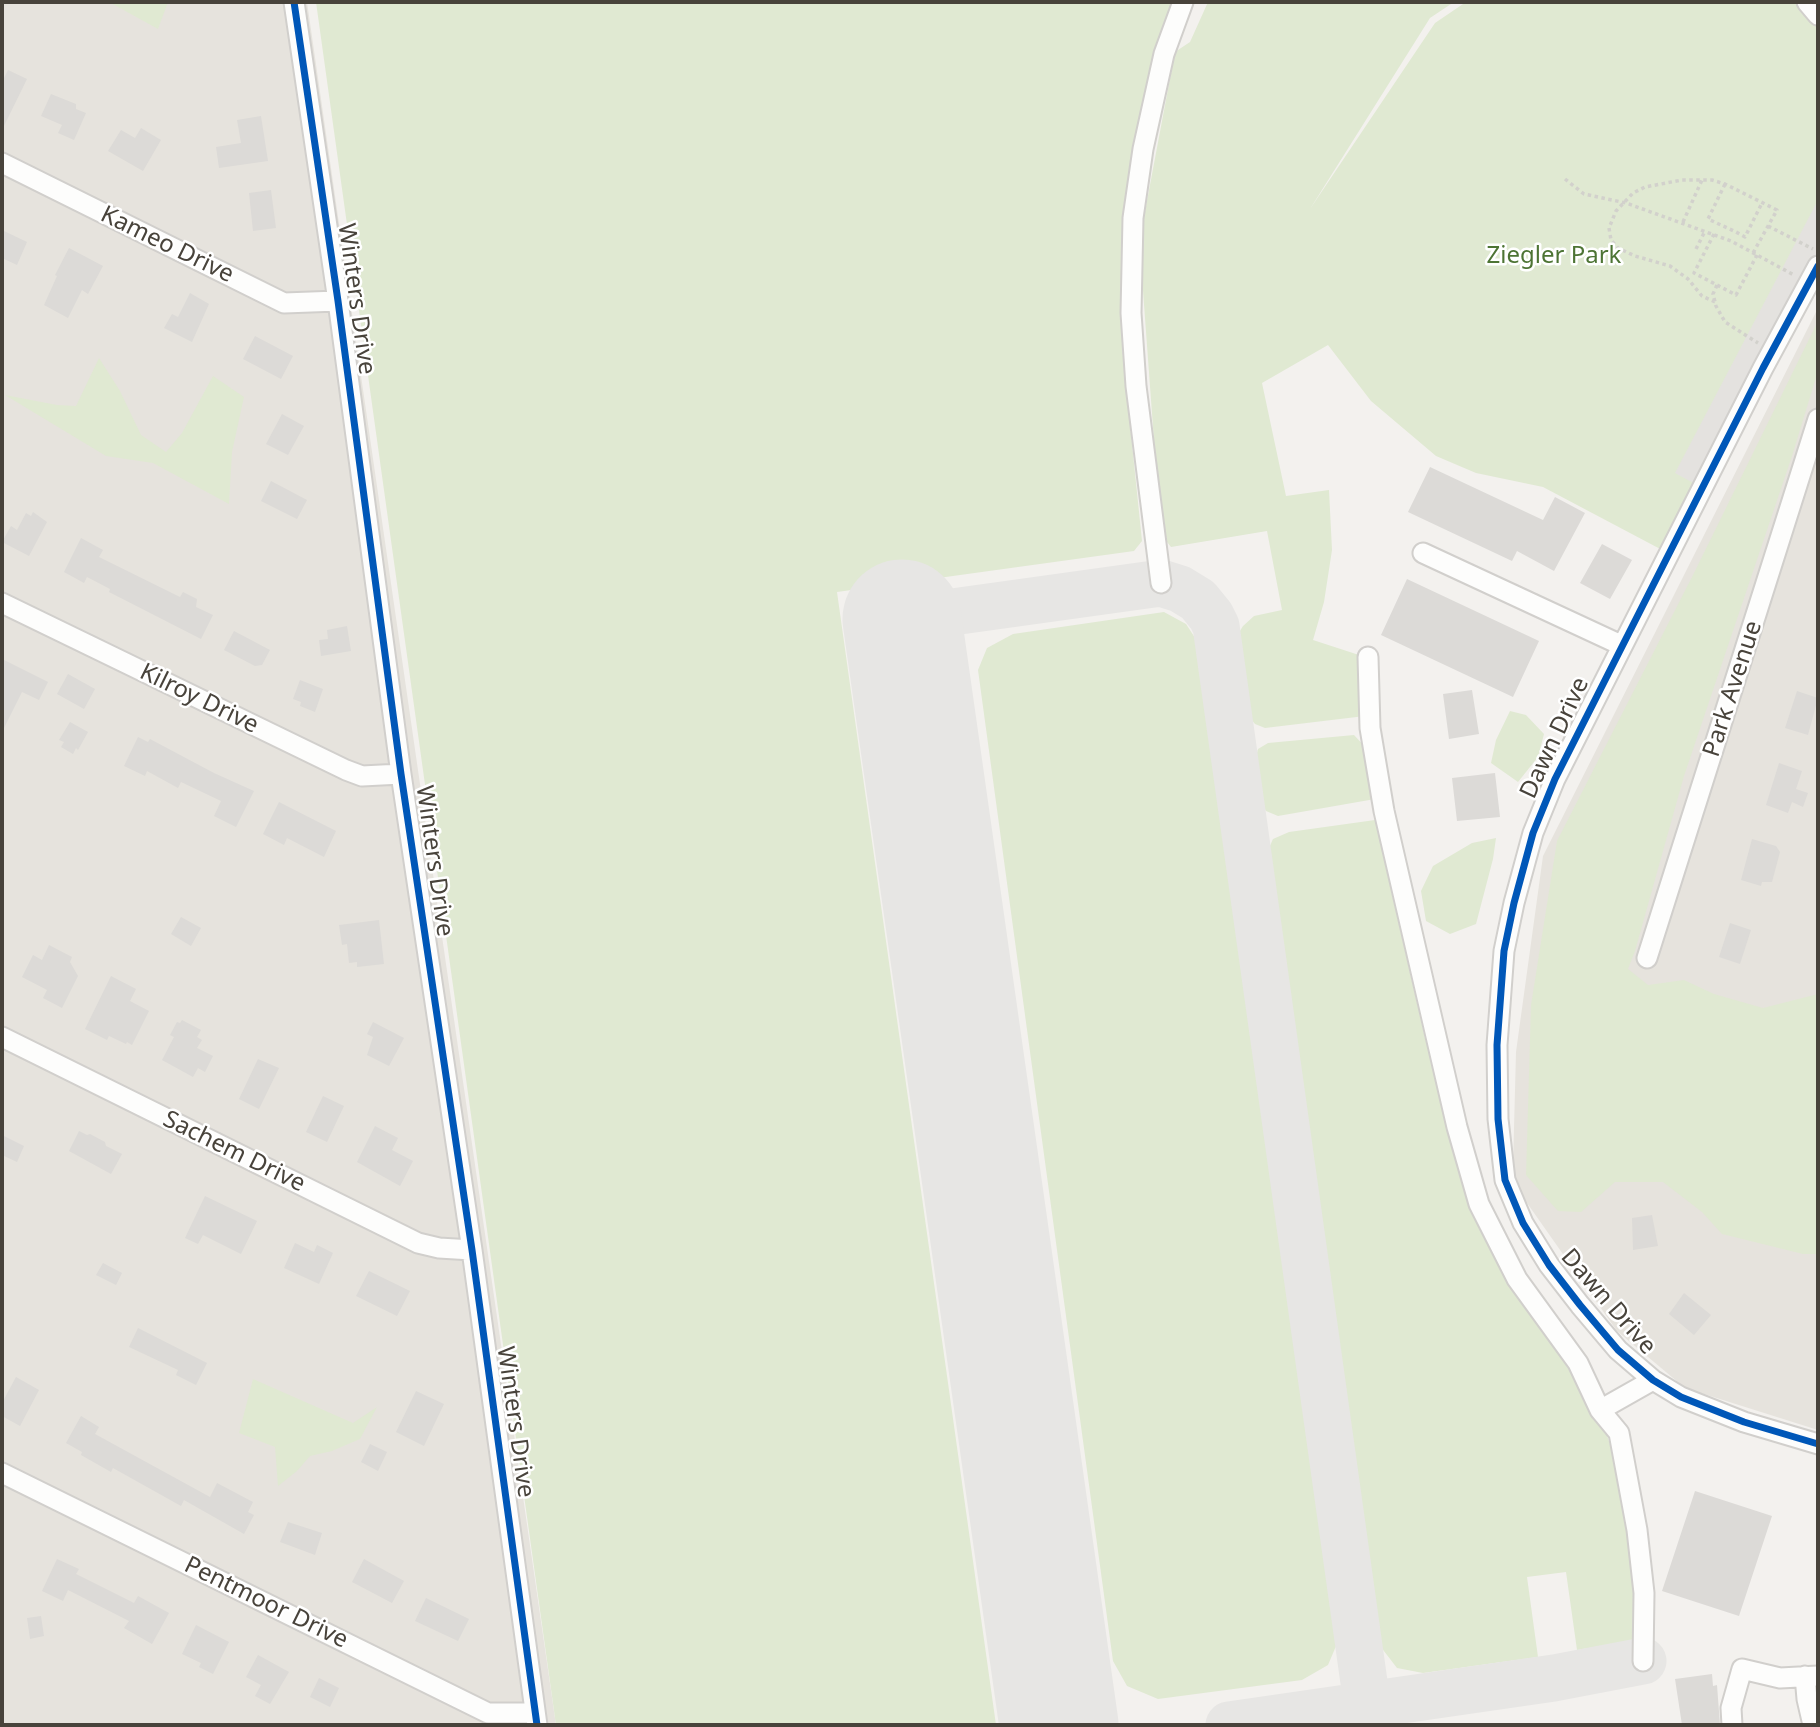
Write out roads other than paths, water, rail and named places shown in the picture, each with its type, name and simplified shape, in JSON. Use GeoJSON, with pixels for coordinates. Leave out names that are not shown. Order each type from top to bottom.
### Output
{"type":"FeatureCollection","features":[{"type":"Feature","properties":{"kind":"street","name":"Winters Drive"},"geometry":{"type":"LineString","coordinates":[[294,2],[536,1719]]}},
{"type":"Feature","properties":{"kind":"street"},"geometry":{"type":"LineString","coordinates":[[1161,583],[1136,386],[1131,313],[1133,219],[1143,149],[1164,54],[1183,2]]}},
{"type":"Feature","properties":{"kind":"street"},"geometry":{"type":"LineString","coordinates":[[1807,2],[1818,15]]}},
{"type":"Feature","properties":{"kind":"street","name":"Kameo Drive"},"geometry":{"type":"LineString","coordinates":[[2,163],[284,303],[338,301]]}},
{"type":"Feature","properties":{"kind":"street","name":"Dawn Drive"},"geometry":{"type":"LineString","coordinates":[[1818,266],[1621,645],[1555,779],[1533,833],[1514,903],[1501,976],[1497,1045],[1498,1119],[1505,1180],[1523,1223],[1549,1265],[1580,1305],[1618,1350],[1653,1380],[1681,1397],[1744,1422],[1818,1444]]}},
{"type":"Feature","properties":{"kind":"street","name":"Park Avenue"},"geometry":{"type":"LineString","coordinates":[[1647,957],[1818,419]]}},
{"type":"Feature","properties":{"kind":"street"},"geometry":{"type":"LineString","coordinates":[[1423,553],[1621,645]]}},
{"type":"Feature","properties":{"kind":"street","name":"Kilroy Drive"},"geometry":{"type":"LineString","coordinates":[[2,603],[346,770],[362,776],[401,774]]}},
{"type":"Feature","properties":{"kind":"street"},"geometry":{"type":"LineString","coordinates":[[1368,657],[1370,727],[1384,811],[1457,1127],[1479,1204],[1517,1279],[1578,1363],[1600,1410],[1619,1433],[1637,1530],[1644,1593],[1643,1661]]}},
{"type":"Feature","properties":{"kind":"street","name":"Sachem Drive"},"geometry":{"type":"LineString","coordinates":[[2,1037],[418,1243],[439,1248],[472,1250]]}},
{"type":"Feature","properties":{"kind":"street"},"geometry":{"type":"LineString","coordinates":[[1600,1410],[1653,1380]]}},
{"type":"Feature","properties":{"kind":"street","name":"Pentmoor Drive"},"geometry":{"type":"LineString","coordinates":[[2,1472],[488,1713],[536,1719]]}},
{"type":"Feature","properties":{"kind":"street"},"geometry":{"type":"LineString","coordinates":[[1732,1725],[1731,1708],[1742,1669],[1780,1678],[1812,1676],[1807,1699],[1813,1725]]}},
{"type":"Feature","properties":{"kind":"park label","name":"Ziegler Park"},"geometry":{"type":"Point","coordinates":[1554,256]}}]}
